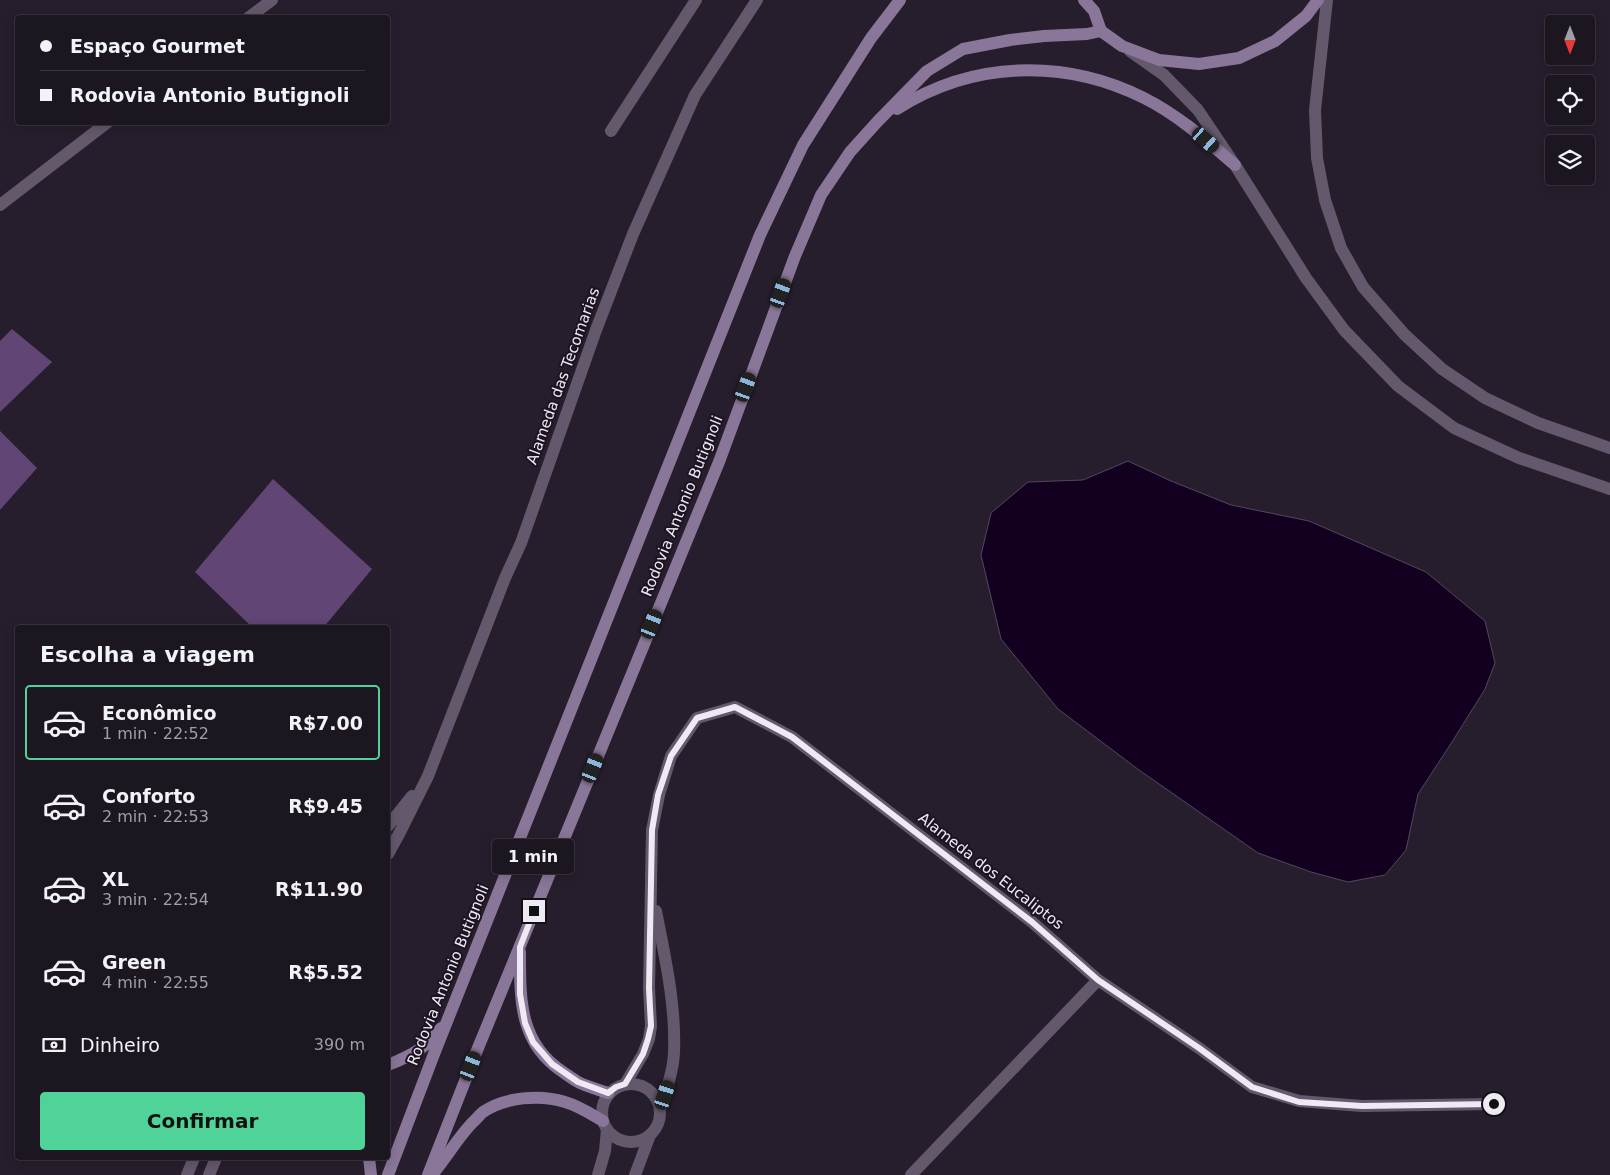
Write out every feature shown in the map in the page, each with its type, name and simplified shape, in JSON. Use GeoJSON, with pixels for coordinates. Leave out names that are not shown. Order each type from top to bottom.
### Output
{"type":"FeatureCollection","features":[{"type":"Feature","properties":{"kind":"main road","name":"Rodovia Antonio Butignoli"},"geometry":{"type":"LineString","coordinates":[[388,1175],[760,235],[803,145],[870,38],[900,0]]}},
{"type":"Feature","properties":{"kind":"main road"},"geometry":{"type":"LineString","coordinates":[[1084,0],[1094,11],[1101,31],[1122,46],[1159,60],[1199,64],[1239,58],[1275,41],[1306,16],[1318,0]]}},
{"type":"Feature","properties":{"kind":"main road","name":"Rodovia Antonio Butignoli"},"geometry":{"type":"LineString","coordinates":[[428,1175],[478,1048],[719,462],[798,247],[821,195],[850,152],[878,121],[927,71],[963,49],[1010,40],[1087,34],[1101,31]]}},
{"type":"Feature","properties":{"kind":"main road"},"geometry":{"type":"LineString","coordinates":[[878,121],[918,96],[962,78],[1008,70],[1055,71],[1101,80],[1144,98],[1192,128],[1235,165]]}},
{"type":"Feature","properties":{"kind":"main road"},"geometry":{"type":"LineString","coordinates":[[520,947],[520,994],[525,1023],[533,1042],[552,1064],[578,1082],[608,1093]]}},
{"type":"Feature","properties":{"kind":"main road"},"geometry":{"type":"LineString","coordinates":[[390,1064],[424,1046],[439,1030],[459,992]]}},
{"type":"Feature","properties":{"kind":"main road"},"geometry":{"type":"LineString","coordinates":[[432,1175],[482,1112],[502,1103],[522,1098],[551,1099],[585,1110],[605,1125]]}},
{"type":"Feature","properties":{"kind":"main road"},"geometry":{"type":"LineString","coordinates":[[369,1160],[371,1175]]}},
{"type":"Feature","properties":{"kind":"street"},"geometry":{"type":"LineString","coordinates":[[252,15],[272,0]]}},
{"type":"Feature","properties":{"kind":"street"},"geometry":{"type":"LineString","coordinates":[[611,131],[696,0]]}},
{"type":"Feature","properties":{"kind":"street","name":"Alameda das Tecomarias"},"geometry":{"type":"LineString","coordinates":[[390,850],[428,776],[504,578],[521,543],[596,330],[634,234],[695,95],[757,0]]}},
{"type":"Feature","properties":{"kind":"street"},"geometry":{"type":"LineString","coordinates":[[1327,0],[1315,110],[1317,158],[1325,200],[1341,248],[1364,287],[1412,342],[1442,369],[1485,398],[1538,423],[1610,448]]}},
{"type":"Feature","properties":{"kind":"street"},"geometry":{"type":"LineString","coordinates":[[1122,46],[1164,75],[1198,110],[1306,278],[1344,330],[1398,386],[1454,428],[1519,458],[1610,490]]}},
{"type":"Feature","properties":{"kind":"street"},"geometry":{"type":"LineString","coordinates":[[0,205],[104,125]]}},
{"type":"Feature","properties":{"kind":"street","name":"Alameda dos Eucaliptos"},"geometry":{"type":"LineString","coordinates":[[625,1084],[643,1054],[651,1026],[649,988],[652,830],[658,795],[671,756],[697,718],[735,707],[792,737],[1032,922],[1098,980],[1199,1048],[1252,1087],[1299,1102],[1362,1106],[1494,1104]]}},
{"type":"Feature","properties":{"kind":"street","name":"Alameda das Tecomarias"},"geometry":{"type":"LineString","coordinates":[[390,824],[428,776]]}},
{"type":"Feature","properties":{"kind":"street","name":"Alameda dos Eucaliptos"},"geometry":{"type":"LineString","coordinates":[[651,886],[668,971],[674,1017],[674,1054],[669,1081],[660,1109]]}},
{"type":"Feature","properties":{"kind":"street"},"geometry":{"type":"LineString","coordinates":[[911,1175],[1098,980]]}},
{"type":"Feature","properties":{"kind":"street"},"geometry":{"type":"LineString","coordinates":[[598,1175],[605,1151],[605,1125],[601,1111],[608,1093],[616,1087],[625,1084],[635,1084],[644,1086],[658,1100],[660,1119],[650,1135],[642,1140],[623,1141],[614,1137],[605,1125]]}},
{"type":"Feature","properties":{"kind":"street"},"geometry":{"type":"LineString","coordinates":[[635,1175],[650,1135]]}},
{"type":"Feature","properties":{"kind":"street"},"geometry":{"type":"LineString","coordinates":[[187,1175],[193,1160]]}},
{"type":"Feature","properties":{"kind":"street"},"geometry":{"type":"LineString","coordinates":[[209,1175],[215,1160]]}},
{"type":"Feature","properties":{"kind":"shaded area"},"geometry":{"type":"Polygon","coordinates":[[[1128,461],[1231,505],[1309,521],[1426,572],[1485,621],[1495,663],[1485,689],[1418,794],[1406,850],[1385,875],[1348,882],[1311,872],[1258,853],[1139,770],[1058,709],[1001,639],[981,555],[991,513],[1028,482],[1083,480],[1128,461]]]}},
{"type":"Feature","properties":{"kind":"building"},"geometry":{"type":"Polygon","coordinates":[[[12,329],[52,362],[0,412],[0,341],[12,329]]]}},
{"type":"Feature","properties":{"kind":"building"},"geometry":{"type":"Polygon","coordinates":[[[0,431],[37,468],[0,510],[0,431]]]}},
{"type":"Feature","properties":{"kind":"building"},"geometry":{"type":"Polygon","coordinates":[[[273,479],[372,569],[325,625],[250,625],[195,572],[273,479]]]}},
{"type":"Feature","properties":{"kind":"route"},"geometry":{"type":"LineString","coordinates":[[534,911],[520,947],[520,994],[525,1023],[533,1042],[552,1064],[578,1082],[608,1093],[616,1087],[625,1084],[643,1054],[651,1026],[649,988],[652,830],[658,795],[671,756],[697,718],[735,707],[792,737],[1032,922],[1098,980],[1199,1048],[1252,1087],[1299,1102],[1362,1106],[1494,1104]]}}]}
